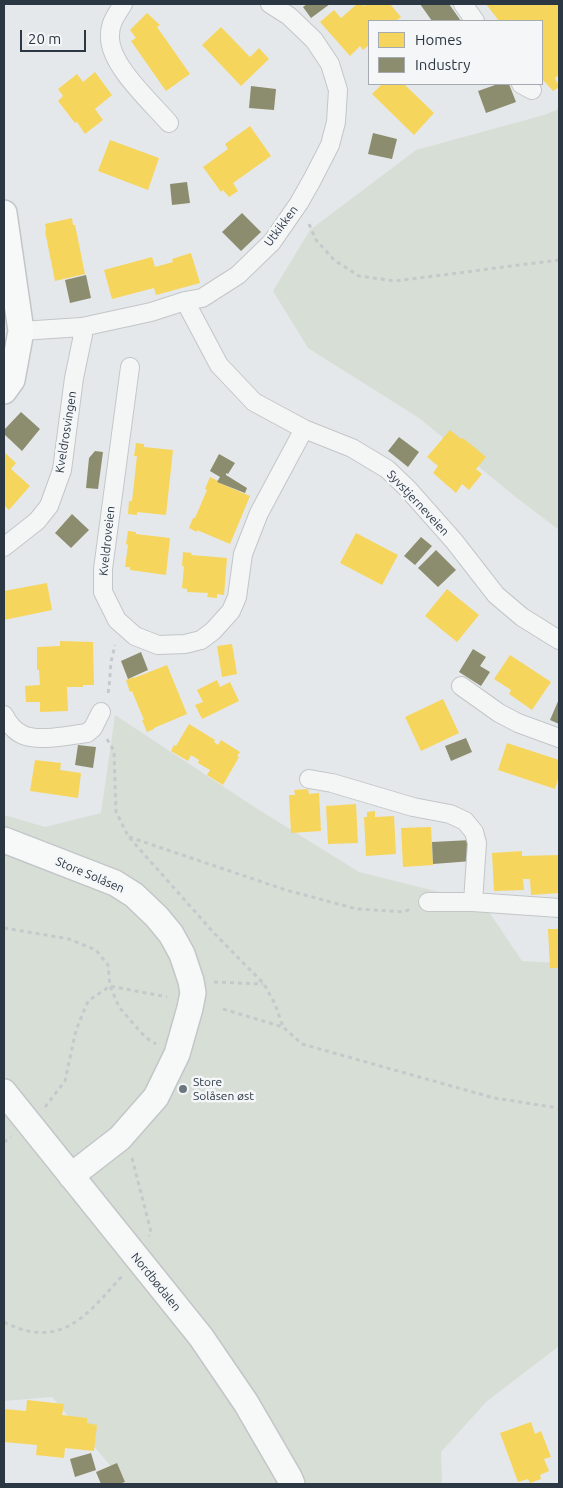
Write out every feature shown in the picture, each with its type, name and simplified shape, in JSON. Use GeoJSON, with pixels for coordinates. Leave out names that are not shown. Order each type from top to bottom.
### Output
{"type":"FeatureCollection","features":[{"type":"Feature","properties":{"kind":"street"},"geometry":{"type":"LineString","coordinates":[[123,4],[113,18],[109,36],[115,59],[169,123]]}},
{"type":"Feature","properties":{"kind":"street","name":"Utkikken"},"geometry":{"type":"LineString","coordinates":[[21,331],[82,326],[151,312],[185,301],[202,298],[238,275],[272,242],[312,180],[330,144],[336,122],[338,90],[330,64],[314,40],[289,16],[270,4]]}},
{"type":"Feature","properties":{"kind":"street"},"geometry":{"type":"LineString","coordinates":[[463,4],[474,20]]}},
{"type":"Feature","properties":{"kind":"street"},"geometry":{"type":"LineString","coordinates":[[4,213],[21,331],[12,380],[4,391]]}},
{"type":"Feature","properties":{"kind":"street","name":"Syvstjerneveien"},"geometry":{"type":"LineString","coordinates":[[185,301],[219,365],[254,402],[304,429],[352,448],[387,469],[407,488],[454,541],[496,594],[522,617],[559,640]]}},
{"type":"Feature","properties":{"kind":"street","name":"Kveldrosvingen"},"geometry":{"type":"LineString","coordinates":[[4,547],[37,521],[49,506],[62,470],[74,378],[83,335],[82,326]]}},
{"type":"Feature","properties":{"kind":"street","name":"Kveldroveien"},"geometry":{"type":"LineString","coordinates":[[130,368],[103,569],[103,592],[117,620],[125,628],[135,636],[158,645],[186,644],[201,640],[213,631],[231,611],[237,597],[242,554],[258,513],[304,429]]}},
{"type":"Feature","properties":{"kind":"street"},"geometry":{"type":"LineString","coordinates":[[461,686],[499,713],[518,723],[559,738]]}},
{"type":"Feature","properties":{"kind":"street"},"geometry":{"type":"LineString","coordinates":[[4,715],[10,725],[23,735],[39,738],[87,732],[93,728],[101,712]]}},
{"type":"Feature","properties":{"kind":"street"},"geometry":{"type":"LineString","coordinates":[[309,779],[332,783],[413,807],[450,814],[465,821],[474,832],[477,842],[473,902]]}},
{"type":"Feature","properties":{"kind":"street","name":"Store Solåsen"},"geometry":{"type":"LineString","coordinates":[[4,840],[115,883],[134,895],[157,917],[171,934],[182,954],[191,981],[193,993],[190,1008],[176,1054],[156,1097],[120,1138],[72,1176]]}},
{"type":"Feature","properties":{"kind":"street"},"geometry":{"type":"LineString","coordinates":[[428,902],[473,902],[559,908]]}},
{"type":"Feature","properties":{"kind":"street","name":"Nordbødalen"},"geometry":{"type":"LineString","coordinates":[[4,1092],[200,1337],[246,1403],[292,1484]]}},
{"type":"Feature","properties":{"kind":"path"},"geometry":{"type":"LineString","coordinates":[[298,203],[316,240],[334,260],[359,276],[395,281],[559,260]]}},
{"type":"Feature","properties":{"kind":"path"},"geometry":{"type":"LineString","coordinates":[[101,712],[110,688],[111,662],[116,643],[125,628]]}},
{"type":"Feature","properties":{"kind":"path"},"geometry":{"type":"LineString","coordinates":[[93,728],[109,740],[114,751],[116,812],[128,836],[213,932],[264,984],[275,1004],[283,1027]]}},
{"type":"Feature","properties":{"kind":"path"},"geometry":{"type":"LineString","coordinates":[[128,836],[286,890],[357,909],[404,912],[428,902]]}},
{"type":"Feature","properties":{"kind":"path"},"geometry":{"type":"LineString","coordinates":[[4,928],[69,939],[96,950],[108,965],[110,986],[119,1007],[145,1037],[176,1054]]}},
{"type":"Feature","properties":{"kind":"path"},"geometry":{"type":"LineString","coordinates":[[191,981],[264,984]]}},
{"type":"Feature","properties":{"kind":"path"},"geometry":{"type":"LineString","coordinates":[[40,1114],[65,1081],[76,1030],[88,1001],[110,986],[167,997]]}},
{"type":"Feature","properties":{"kind":"path"},"geometry":{"type":"LineString","coordinates":[[222,1009],[283,1027],[302,1044],[494,1098],[559,1108]]}},
{"type":"Feature","properties":{"kind":"path"},"geometry":{"type":"LineString","coordinates":[[4,1322],[19,1330],[38,1333],[57,1331],[72,1325],[89,1313],[138,1260],[151,1232],[133,1159],[120,1138]]}},
{"type":"Feature","properties":{"kind":"shaded area"},"geometry":{"type":"Polygon","coordinates":[[[559,109],[559,530],[419,418],[308,348],[273,291],[310,230],[416,150],[544,115],[559,109]]]}},
{"type":"Feature","properties":{"kind":"shaded area"},"geometry":{"type":"Polygon","coordinates":[[[115,715],[256,808],[359,872],[483,903],[522,961],[559,963],[559,1346],[486,1402],[441,1452],[442,1484],[126,1484],[52,1397],[4,1401],[4,815],[45,827],[101,813],[115,715]]]}},
{"type":"Feature","properties":{"kind":"building: Homes"},"geometry":{"type":"Polygon","coordinates":[[[357,4],[364,6],[367,4],[390,4],[401,17],[397,20],[368,20],[368,46],[363,50],[360,46],[350,56],[320,22],[334,10],[341,18],[357,4]]]}},
{"type":"Feature","properties":{"kind":"building: Homes"},"geometry":{"type":"Polygon","coordinates":[[[486,4],[559,4],[559,75],[555,78],[559,87],[553,91],[543,80],[543,20],[498,20],[486,4]]]}},
{"type":"Feature","properties":{"kind":"building: Homes"},"geometry":{"type":"Polygon","coordinates":[[[147,13],[160,25],[157,27],[190,74],[166,91],[131,41],[136,38],[130,30],[147,13]]]}},
{"type":"Feature","properties":{"kind":"building: Homes"},"geometry":{"type":"Polygon","coordinates":[[[221,27],[250,57],[259,48],[269,59],[241,86],[202,45],[221,27]]]}},
{"type":"Feature","properties":{"kind":"building: Homes"},"geometry":{"type":"Polygon","coordinates":[[[95,72],[112,95],[95,109],[103,120],[85,134],[58,101],[63,96],[58,89],[77,74],[83,82],[95,72]]]}},
{"type":"Feature","properties":{"kind":"building: Homes"},"geometry":{"type":"Polygon","coordinates":[[[381,85],[405,85],[434,113],[414,135],[372,94],[381,85]]]}},
{"type":"Feature","properties":{"kind":"building: Homes"},"geometry":{"type":"Polygon","coordinates":[[[250,126],[271,156],[233,183],[238,191],[229,197],[223,190],[221,192],[203,167],[228,149],[225,144],[250,126]]]}},
{"type":"Feature","properties":{"kind":"building: Homes"},"geometry":{"type":"Polygon","coordinates":[[[110,140],[159,158],[148,190],[98,171],[110,140]]]}},
{"type":"Feature","properties":{"kind":"building: Homes"},"geometry":{"type":"Polygon","coordinates":[[[72,218],[85,274],[55,281],[45,224],[72,218]]]}},
{"type":"Feature","properties":{"kind":"building: Homes"},"geometry":{"type":"Polygon","coordinates":[[[191,253],[200,283],[156,295],[154,288],[112,299],[104,270],[152,257],[155,267],[173,262],[172,259],[191,253]]]}},
{"type":"Feature","properties":{"kind":"building: Homes"},"geometry":{"type":"Polygon","coordinates":[[[450,430],[486,457],[476,469],[482,474],[469,490],[462,484],[456,493],[433,473],[438,466],[427,457],[450,430]]]}},
{"type":"Feature","properties":{"kind":"building: Homes"},"geometry":{"type":"Polygon","coordinates":[[[136,443],[144,444],[144,447],[173,450],[166,515],[137,512],[137,515],[128,514],[129,501],[132,501],[137,456],[134,456],[136,443]]]}},
{"type":"Feature","properties":{"kind":"building: Homes"},"geometry":{"type":"Polygon","coordinates":[[[4,452],[16,463],[11,469],[30,486],[9,510],[4,505],[4,452]]]}},
{"type":"Feature","properties":{"kind":"building: Homes"},"geometry":{"type":"Polygon","coordinates":[[[210,477],[217,482],[250,496],[230,544],[189,528],[207,490],[205,489],[210,477]]]}},
{"type":"Feature","properties":{"kind":"building: Homes"},"geometry":{"type":"Polygon","coordinates":[[[128,531],[136,532],[136,534],[170,538],[166,575],[130,570],[130,567],[125,567],[128,531]]]}},
{"type":"Feature","properties":{"kind":"building: Homes"},"geometry":{"type":"Polygon","coordinates":[[[356,533],[398,555],[382,585],[340,563],[356,533]]]}},
{"type":"Feature","properties":{"kind":"building: Homes"},"geometry":{"type":"Polygon","coordinates":[[[183,552],[192,553],[191,555],[227,558],[224,595],[217,594],[217,598],[207,597],[208,593],[187,592],[187,589],[182,588],[183,552]]]}},
{"type":"Feature","properties":{"kind":"building: Homes"},"geometry":{"type":"Polygon","coordinates":[[[47,583],[52,610],[4,620],[4,591],[47,583]]]}},
{"type":"Feature","properties":{"kind":"building: Homes"},"geometry":{"type":"Polygon","coordinates":[[[447,589],[479,615],[457,642],[425,616],[447,589]]]}},
{"type":"Feature","properties":{"kind":"building: Homes"},"geometry":{"type":"Polygon","coordinates":[[[60,641],[93,642],[94,685],[67,687],[68,711],[40,712],[40,702],[26,702],[25,686],[40,685],[39,670],[37,670],[37,647],[60,646],[60,641]]]}},
{"type":"Feature","properties":{"kind":"building: Homes"},"geometry":{"type":"Polygon","coordinates":[[[232,644],[237,674],[222,677],[217,646],[232,644]]]}},
{"type":"Feature","properties":{"kind":"building: Homes"},"geometry":{"type":"Polygon","coordinates":[[[510,655],[551,682],[532,710],[509,694],[511,690],[494,679],[510,655]]]}},
{"type":"Feature","properties":{"kind":"building: Homes"},"geometry":{"type":"Polygon","coordinates":[[[167,665],[187,714],[147,732],[142,720],[144,720],[126,680],[167,665]]]}},
{"type":"Feature","properties":{"kind":"building: Homes"},"geometry":{"type":"Polygon","coordinates":[[[217,680],[220,687],[230,682],[239,701],[202,719],[195,705],[203,702],[197,690],[217,680]]]}},
{"type":"Feature","properties":{"kind":"building: Homes"},"geometry":{"type":"Polygon","coordinates":[[[443,699],[459,733],[421,751],[405,717],[443,699]]]}},
{"type":"Feature","properties":{"kind":"building: Homes"},"geometry":{"type":"Polygon","coordinates":[[[189,724],[215,740],[214,742],[218,745],[221,740],[240,752],[223,785],[207,775],[210,770],[198,763],[199,760],[191,755],[188,761],[171,751],[189,724]]]}},
{"type":"Feature","properties":{"kind":"building: Homes"},"geometry":{"type":"Polygon","coordinates":[[[507,743],[559,760],[559,776],[555,789],[498,770],[507,743]]]}},
{"type":"Feature","properties":{"kind":"building: Homes"},"geometry":{"type":"Polygon","coordinates":[[[35,760],[61,763],[60,770],[81,773],[78,798],[30,791],[35,760]]]}},
{"type":"Feature","properties":{"kind":"building: Homes"},"geometry":{"type":"Polygon","coordinates":[[[308,789],[309,794],[319,793],[321,831],[291,833],[289,795],[295,795],[294,790],[308,789]]]}},
{"type":"Feature","properties":{"kind":"building: Homes"},"geometry":{"type":"Polygon","coordinates":[[[356,804],[358,843],[328,844],[326,806],[356,804]]]}},
{"type":"Feature","properties":{"kind":"building: Homes"},"geometry":{"type":"Polygon","coordinates":[[[375,811],[375,817],[394,816],[396,854],[366,856],[364,817],[367,817],[367,812],[375,811]]]}},
{"type":"Feature","properties":{"kind":"building: Homes"},"geometry":{"type":"Polygon","coordinates":[[[431,827],[433,865],[403,867],[401,828],[431,827]]]}},
{"type":"Feature","properties":{"kind":"building: Homes"},"geometry":{"type":"Polygon","coordinates":[[[522,851],[522,856],[559,855],[559,893],[531,895],[530,879],[523,879],[524,890],[494,891],[492,853],[522,851]]]}},
{"type":"Feature","properties":{"kind":"building: Homes"},"geometry":{"type":"Polygon","coordinates":[[[548,929],[559,929],[559,968],[550,968],[548,929]]]}},
{"type":"Feature","properties":{"kind":"building: Homes"},"geometry":{"type":"Polygon","coordinates":[[[27,1400],[64,1404],[62,1415],[87,1418],[87,1423],[97,1425],[94,1451],[65,1448],[64,1458],[36,1455],[37,1445],[4,1442],[4,1409],[26,1411],[27,1400]]]}},
{"type":"Feature","properties":{"kind":"building: Homes"},"geometry":{"type":"Polygon","coordinates":[[[531,1422],[535,1434],[541,1431],[551,1457],[544,1459],[549,1471],[540,1475],[541,1479],[530,1483],[528,1479],[518,1482],[500,1433],[531,1422]]]}},
{"type":"Feature","properties":{"kind":"building: Industry"},"geometry":{"type":"Polygon","coordinates":[[[307,4],[330,4],[311,18],[303,7],[307,4]]]}},
{"type":"Feature","properties":{"kind":"building: Industry"},"geometry":{"type":"Polygon","coordinates":[[[420,4],[449,4],[460,20],[431,20],[420,4]]]}},
{"type":"Feature","properties":{"kind":"building: Industry"},"geometry":{"type":"Polygon","coordinates":[[[495,85],[509,85],[516,102],[486,113],[478,91],[495,85]]]}},
{"type":"Feature","properties":{"kind":"building: Industry"},"geometry":{"type":"Polygon","coordinates":[[[251,86],[276,89],[274,110],[249,108],[251,86]]]}},
{"type":"Feature","properties":{"kind":"building: Industry"},"geometry":{"type":"Polygon","coordinates":[[[373,133],[397,139],[392,159],[368,154],[373,133]]]}},
{"type":"Feature","properties":{"kind":"building: Industry"},"geometry":{"type":"Polygon","coordinates":[[[187,182],[190,203],[172,205],[170,184],[187,182]]]}},
{"type":"Feature","properties":{"kind":"building: Industry"},"geometry":{"type":"Polygon","coordinates":[[[242,213],[261,232],[241,251],[222,232],[242,213]]]}},
{"type":"Feature","properties":{"kind":"building: Industry"},"geometry":{"type":"Polygon","coordinates":[[[86,275],[91,298],[70,303],[65,280],[86,275]]]}},
{"type":"Feature","properties":{"kind":"building: Industry"},"geometry":{"type":"Polygon","coordinates":[[[21,412],[40,429],[22,451],[4,434],[4,430],[21,412]]]}},
{"type":"Feature","properties":{"kind":"building: Industry"},"geometry":{"type":"Polygon","coordinates":[[[399,437],[419,452],[408,467],[388,451],[399,437]]]}},
{"type":"Feature","properties":{"kind":"building: Industry"},"geometry":{"type":"Polygon","coordinates":[[[95,451],[103,452],[98,489],[86,488],[89,458],[95,451]]]}},
{"type":"Feature","properties":{"kind":"building: Industry"},"geometry":{"type":"Polygon","coordinates":[[[219,454],[235,463],[226,475],[247,488],[245,493],[217,482],[220,477],[210,471],[219,454]]]}},
{"type":"Feature","properties":{"kind":"building: Industry"},"geometry":{"type":"Polygon","coordinates":[[[72,514],[89,530],[71,548],[55,533],[72,514]]]}},
{"type":"Feature","properties":{"kind":"building: Industry"},"geometry":{"type":"Polygon","coordinates":[[[421,537],[432,546],[415,565],[404,556],[421,537]]]}},
{"type":"Feature","properties":{"kind":"building: Industry"},"geometry":{"type":"Polygon","coordinates":[[[436,550],[456,570],[438,587],[418,568],[436,550]]]}},
{"type":"Feature","properties":{"kind":"building: Industry"},"geometry":{"type":"Polygon","coordinates":[[[473,649],[486,657],[480,666],[490,672],[481,686],[459,672],[473,649]]]}},
{"type":"Feature","properties":{"kind":"building: Industry"},"geometry":{"type":"Polygon","coordinates":[[[141,652],[148,670],[128,679],[121,661],[141,652]]]}},
{"type":"Feature","properties":{"kind":"building: Industry"},"geometry":{"type":"Polygon","coordinates":[[[559,699],[559,724],[550,720],[559,699]]]}},
{"type":"Feature","properties":{"kind":"building: Industry"},"geometry":{"type":"Polygon","coordinates":[[[466,738],[472,752],[451,761],[445,746],[466,738]]]}},
{"type":"Feature","properties":{"kind":"building: Industry"},"geometry":{"type":"Polygon","coordinates":[[[78,745],[96,747],[93,768],[75,765],[78,745]]]}},
{"type":"Feature","properties":{"kind":"building: Industry"},"geometry":{"type":"Polygon","coordinates":[[[471,840],[472,861],[433,864],[432,842],[471,840]]]}},
{"type":"Feature","properties":{"kind":"building: Industry"},"geometry":{"type":"Polygon","coordinates":[[[91,1453],[96,1470],[75,1477],[70,1459],[91,1453]]]}},
{"type":"Feature","properties":{"kind":"building: Industry"},"geometry":{"type":"Polygon","coordinates":[[[117,1463],[125,1482],[101,1484],[96,1472],[117,1463]]]}},
{"type":"Feature","properties":{"kind":"place","name":"Store Solåsen øst"},"geometry":{"type":"Point","coordinates":[183,1089]}}]}
